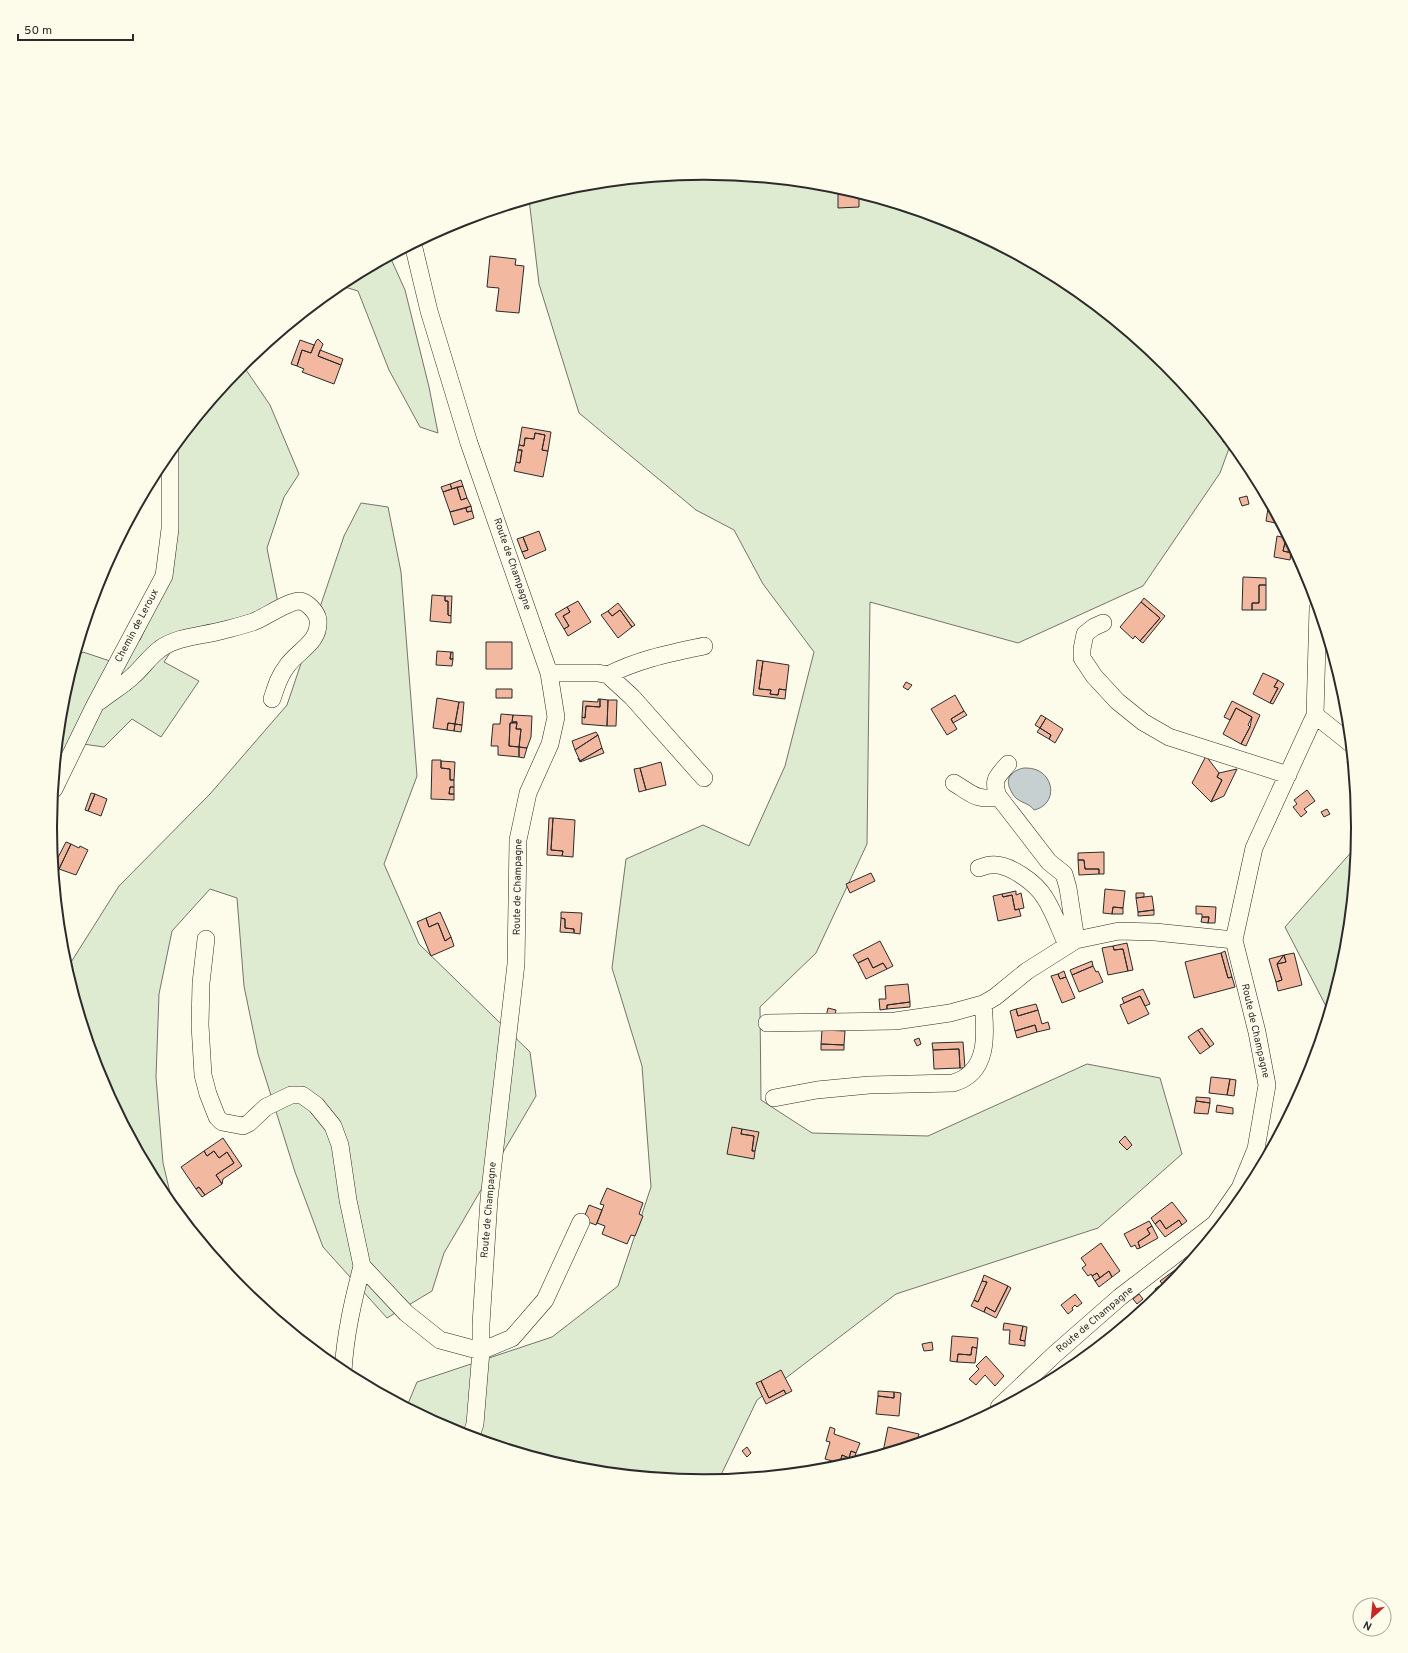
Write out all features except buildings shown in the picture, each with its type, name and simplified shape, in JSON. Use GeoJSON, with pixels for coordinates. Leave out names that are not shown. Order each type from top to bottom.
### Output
{"type":"FeatureCollection","features":[{"type":"Feature","properties":{"kind":"street","name":"Route de Champagne"},"geometry":{"type":"LineString","coordinates":[[414,248],[429,310],[469,443],[549,673],[556,717],[550,744],[528,793],[518,840],[516,964],[489,1199],[481,1324],[481,1351],[475,1424],[473,1430]]}},
{"type":"Feature","properties":{"kind":"street","name":"Chemin de Leroux"},"geometry":{"type":"LineString","coordinates":[[59,780],[95,705],[164,576],[170,529],[170,461]]}},
{"type":"Feature","properties":{"kind":"street"},"geometry":{"type":"LineString","coordinates":[[95,705],[133,676],[160,649],[176,641],[254,622],[289,604],[296,601],[302,601],[309,605],[318,619],[316,630],[312,641],[288,664],[281,675],[272,699]]}},
{"type":"Feature","properties":{"kind":"street","name":"Route de Champagne"},"geometry":{"type":"LineString","coordinates":[[1231,1201],[1240,1188],[1256,1149],[1267,1085],[1257,1032],[1234,940],[1254,848],[1315,715],[1318,621]]}},
{"type":"Feature","properties":{"kind":"street"},"geometry":{"type":"LineString","coordinates":[[1103,623],[1094,626],[1085,634],[1082,658],[1094,676],[1117,701],[1143,722],[1169,737],[1288,775]]}},
{"type":"Feature","properties":{"kind":"street"},"geometry":{"type":"LineString","coordinates":[[608,675],[653,657],[704,646]]}},
{"type":"Feature","properties":{"kind":"street"},"geometry":{"type":"LineString","coordinates":[[549,673],[598,673],[608,675],[632,697],[704,778]]}},
{"type":"Feature","properties":{"kind":"street"},"geometry":{"type":"LineString","coordinates":[[1315,715],[1345,739]]}},
{"type":"Feature","properties":{"kind":"street"},"geometry":{"type":"LineString","coordinates":[[1008,764],[996,778],[994,785],[998,796],[1049,862],[1064,874],[1068,888],[1072,942]]}},
{"type":"Feature","properties":{"kind":"street"},"geometry":{"type":"LineString","coordinates":[[954,783],[979,798],[987,799],[998,796]]}},
{"type":"Feature","properties":{"kind":"street"},"geometry":{"type":"LineString","coordinates":[[979,868],[992,865],[1000,866],[1015,871],[1033,884],[1044,897],[1072,942]]}},
{"type":"Feature","properties":{"kind":"street"},"geometry":{"type":"LineString","coordinates":[[767,1022],[895,1021],[950,1012],[983,1004],[995,997],[1027,971],[1072,942],[1119,931],[1155,932],[1234,940]]}},
{"type":"Feature","properties":{"kind":"street"},"geometry":{"type":"LineString","coordinates":[[206,939],[201,983],[200,1025],[203,1075],[208,1094],[217,1117],[222,1122],[243,1126],[249,1123],[266,1107],[291,1096],[302,1095],[310,1099],[333,1126],[340,1145],[351,1216],[362,1266],[351,1307],[343,1363]]}},
{"type":"Feature","properties":{"kind":"street"},"geometry":{"type":"LineString","coordinates":[[774,1098],[817,1090],[868,1085],[953,1083],[962,1081],[970,1075],[984,1052],[983,1004]]}},
{"type":"Feature","properties":{"kind":"street"},"geometry":{"type":"LineString","coordinates":[[362,1266],[406,1313],[440,1340],[481,1351],[512,1338],[546,1300],[581,1222]]}},
{"type":"Feature","properties":{"kind":"street","name":"Route de Champagne"},"geometry":{"type":"LineString","coordinates":[[1011,1396],[1055,1354],[1120,1297],[1212,1227]]}},
{"type":"Feature","properties":{"kind":"green space"},"geometry":{"type":"Polygon","coordinates":[[[662,181],[746,181],[788,185],[830,192],[912,214],[952,229],[990,246],[1028,266],[1098,313],[1131,340],[1190,400],[1229,449],[1220,473],[1143,586],[1018,643],[870,602],[867,844],[816,953],[760,1007],[761,1100],[812,1133],[928,1136],[1087,1064],[1160,1078],[1182,1154],[1098,1228],[896,1294],[757,1400],[722,1473],[662,1472],[620,1468],[578,1461],[496,1439],[456,1424],[409,1402],[417,1382],[552,1337],[618,1286],[651,1187],[642,1066],[612,968],[626,859],[703,825],[749,846],[785,766],[814,652],[763,584],[734,530],[696,510],[579,413],[539,284],[530,204],[578,192],[620,185],[662,181]]]}},
{"type":"Feature","properties":{"kind":"green space"},"geometry":{"type":"Polygon","coordinates":[[[392,260],[405,290],[429,387],[438,433],[420,427],[389,370],[358,291],[347,288],[392,260]]]}},
{"type":"Feature","properties":{"kind":"green space"},"geometry":{"type":"Polygon","coordinates":[[[246,370],[270,405],[299,474],[284,497],[267,548],[278,603],[248,618],[181,636],[164,662],[199,681],[161,737],[132,719],[104,747],[69,742],[61,756],[69,700],[80,654],[83,652],[110,661],[140,640],[169,578],[177,470],[176,453],[218,400],[246,370]]]}},
{"type":"Feature","properties":{"kind":"green space"},"geometry":{"type":"Polygon","coordinates":[[[361,503],[388,507],[401,572],[417,776],[384,864],[419,944],[530,1052],[536,1096],[444,1253],[432,1291],[387,1318],[323,1247],[295,1172],[258,1054],[244,986],[237,898],[210,889],[172,931],[159,994],[156,1077],[163,1163],[170,1191],[144,1150],[124,1113],[106,1074],[91,1034],[71,962],[119,886],[210,794],[287,705],[344,536],[361,503]]]}},
{"type":"Feature","properties":{"kind":"green space"},"geometry":{"type":"Polygon","coordinates":[[[1350,853],[1350,869],[1339,953],[1326,1005],[1285,927],[1350,853]]]}},
{"type":"Feature","properties":{"kind":"shaded area"},"geometry":{"type":"Polygon","coordinates":[[[1024,768],[1034,769],[1042,773],[1051,788],[1049,799],[1040,808],[1034,810],[1032,807],[1014,796],[1009,785],[1008,780],[1012,774],[1017,770],[1024,768]]]}}]}
